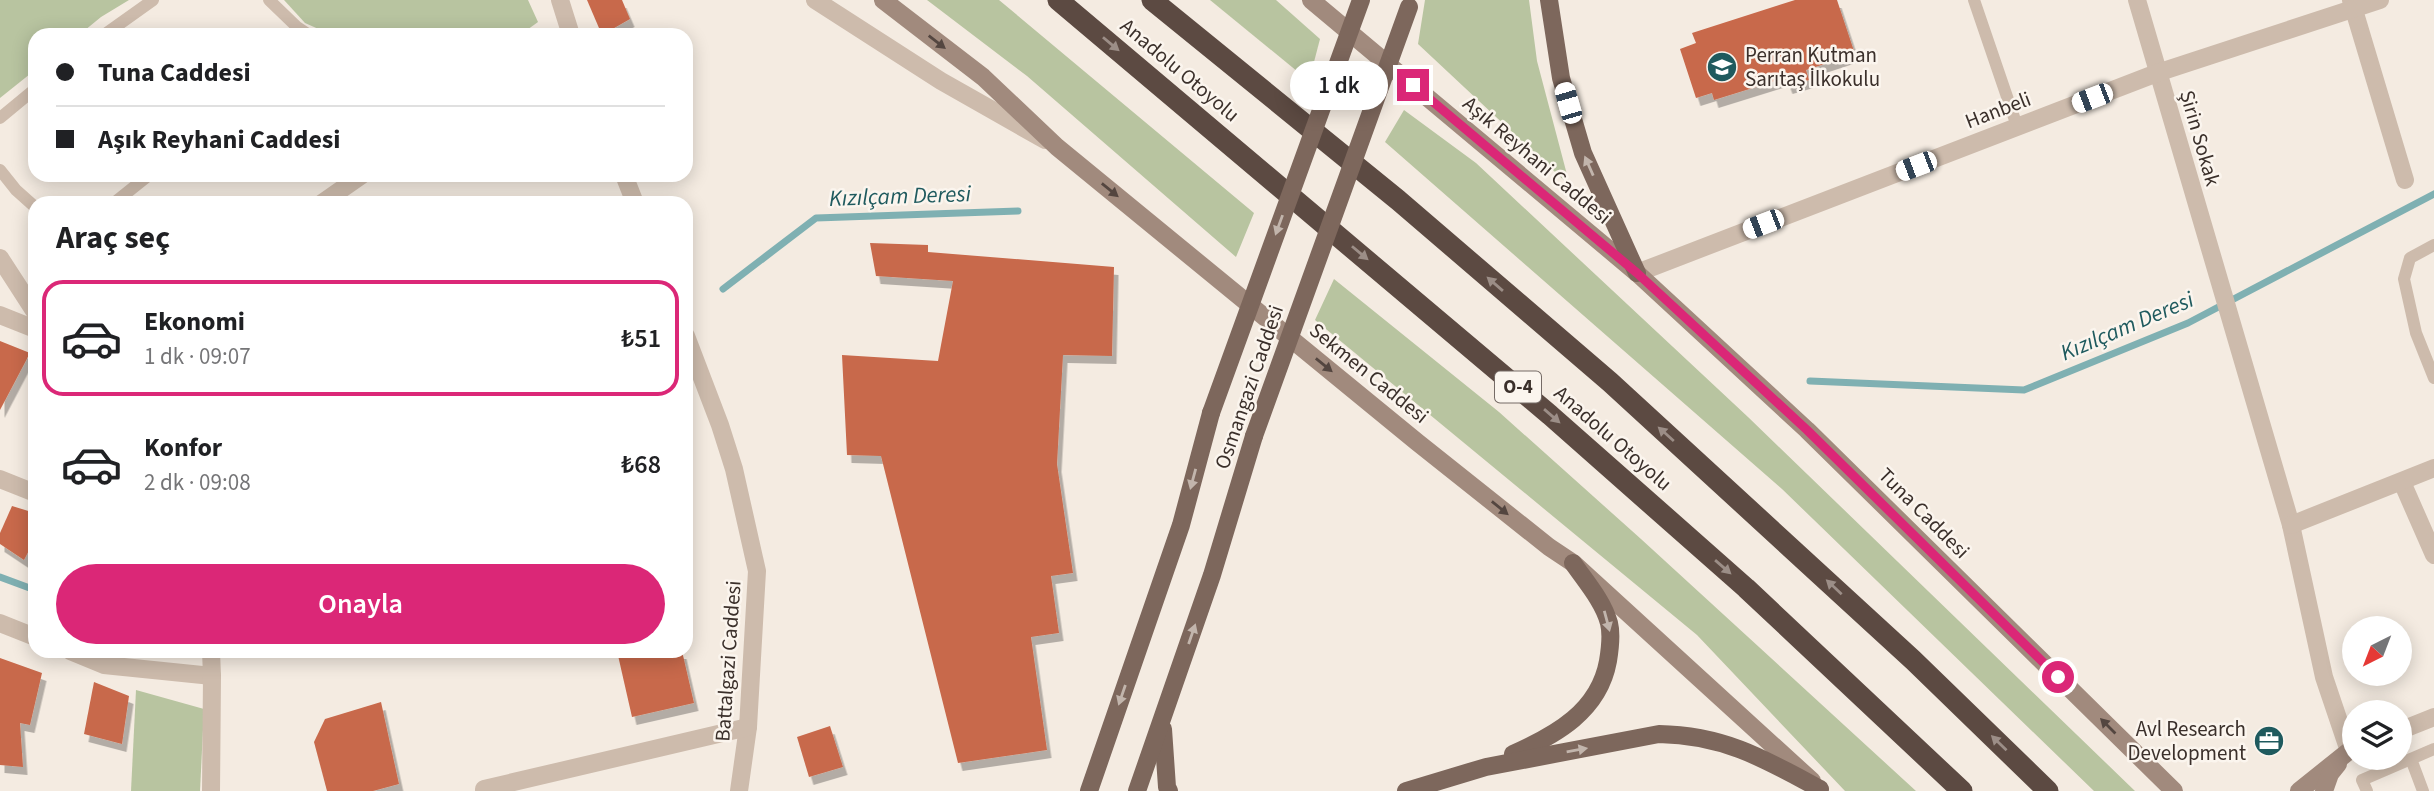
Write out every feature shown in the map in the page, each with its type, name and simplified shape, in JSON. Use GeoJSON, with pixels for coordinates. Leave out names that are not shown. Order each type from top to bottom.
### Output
{"type":"FeatureCollection","features":[{"type":"Feature","properties":{"kind":"highway","name":"Anadolu Otoyolu"},"geometry":{"type":"LineString","coordinates":[[1058,0],[1550,415],[1746,588],[1962,791]]}},
{"type":"Feature","properties":{"kind":"highway","name":"Anadolu Otoyolu"},"geometry":{"type":"LineString","coordinates":[[1152,0],[1398,200],[1610,382],[1913,660],[2048,791]]}},
{"type":"Feature","properties":{"kind":"main road","name":"Sekmen Caddesi"},"geometry":{"type":"LineString","coordinates":[[883,0],[983,77],[1057,147],[1427,450],[1573,563],[1821,790]]}},
{"type":"Feature","properties":{"kind":"main road","name":"Aşık Reyhani Caddesi"},"geometry":{"type":"LineString","coordinates":[[1311,0],[1637,273]]}},
{"type":"Feature","properties":{"kind":"main road","name":"Osmangazi Caddesi"},"geometry":{"type":"LineString","coordinates":[[1088,791],[1181,525],[1211,413],[1361,0]]}},
{"type":"Feature","properties":{"kind":"main road"},"geometry":{"type":"LineString","coordinates":[[1549,0],[1561,78],[1583,153],[1637,273]]}},
{"type":"Feature","properties":{"kind":"main road","name":"Osmangazi Caddesi"},"geometry":{"type":"LineString","coordinates":[[1138,791],[1212,575],[1254,436],[1410,2]]}},
{"type":"Feature","properties":{"kind":"main road","name":"Tuna Caddesi"},"geometry":{"type":"LineString","coordinates":[[1637,273],[1807,430],[2174,791]]}},
{"type":"Feature","properties":{"kind":"main road"},"geometry":{"type":"LineString","coordinates":[[1486,767],[1563,729],[1583,712],[1597,693],[1606,670],[1610,625],[1602,605],[1573,563]]}},
{"type":"Feature","properties":{"kind":"main road"},"geometry":{"type":"LineString","coordinates":[[1163,718],[1169,791]]}},
{"type":"Feature","properties":{"kind":"main road"},"geometry":{"type":"LineString","coordinates":[[1406,791],[1486,767],[1659,734],[1688,735],[1725,743],[1766,760],[1821,790]]}},
{"type":"Feature","properties":{"kind":"main road"},"geometry":{"type":"LineString","coordinates":[[2299,791],[2342,758]]}},
{"type":"Feature","properties":{"kind":"main road"},"geometry":{"type":"LineString","coordinates":[[2324,791],[2330,774],[2342,761]]}},
{"type":"Feature","properties":{"kind":"street"},"geometry":{"type":"LineString","coordinates":[[560,0],[566,28]]}},
{"type":"Feature","properties":{"kind":"street"},"geometry":{"type":"LineString","coordinates":[[815,0],[942,81],[1057,147]]}},
{"type":"Feature","properties":{"kind":"street","name":"Şirin Sokak"},"geometry":{"type":"LineString","coordinates":[[2137,0],[2291,525],[2324,677],[2342,724]]}},
{"type":"Feature","properties":{"kind":"street","name":"Hanbeli"},"geometry":{"type":"LineString","coordinates":[[1637,273],[2157,73],[2352,4],[2380,0]]}},
{"type":"Feature","properties":{"kind":"street"},"geometry":{"type":"LineString","coordinates":[[2352,4],[2406,180]]}},
{"type":"Feature","properties":{"kind":"street"},"geometry":{"type":"LineString","coordinates":[[332,196],[352,182]]}},
{"type":"Feature","properties":{"kind":"street"},"geometry":{"type":"LineString","coordinates":[[0,258],[28,301]]}},
{"type":"Feature","properties":{"kind":"street"},"geometry":{"type":"LineString","coordinates":[[0,315],[28,325]]}},
{"type":"Feature","properties":{"kind":"street","name":"Battalgazi Caddesi"},"geometry":{"type":"LineString","coordinates":[[693,354],[734,469],[757,571],[748,727],[739,791]]}},
{"type":"Feature","properties":{"kind":"street"},"geometry":{"type":"LineString","coordinates":[[2291,525],[2434,468]]}},
{"type":"Feature","properties":{"kind":"street"},"geometry":{"type":"LineString","coordinates":[[0,479],[28,491]]}},
{"type":"Feature","properties":{"kind":"street"},"geometry":{"type":"LineString","coordinates":[[2402,482],[2434,555]]}},
{"type":"Feature","properties":{"kind":"street"},"geometry":{"type":"LineString","coordinates":[[0,623],[28,634]]}},
{"type":"Feature","properties":{"kind":"street"},"geometry":{"type":"LineString","coordinates":[[86,658],[104,665],[212,676]]}},
{"type":"Feature","properties":{"kind":"street"},"geometry":{"type":"LineString","coordinates":[[211,658],[211,791]]}},
{"type":"Feature","properties":{"kind":"street"},"geometry":{"type":"LineString","coordinates":[[2412,726],[2434,717]]}},
{"type":"Feature","properties":{"kind":"street"},"geometry":{"type":"LineString","coordinates":[[482,790],[748,727]]}},
{"type":"Feature","properties":{"kind":"lane"},"geometry":{"type":"LineString","coordinates":[[114,28],[153,0]]}},
{"type":"Feature","properties":{"kind":"lane"},"geometry":{"type":"LineString","coordinates":[[270,0],[298,28]]}},
{"type":"Feature","properties":{"kind":"lane"},"geometry":{"type":"LineString","coordinates":[[1974,0],[2017,127]]}},
{"type":"Feature","properties":{"kind":"lane"},"geometry":{"type":"LineString","coordinates":[[0,118],[28,95]]}},
{"type":"Feature","properties":{"kind":"lane"},"geometry":{"type":"LineString","coordinates":[[0,170],[28,201]]}},
{"type":"Feature","properties":{"kind":"lane"},"geometry":{"type":"LineString","coordinates":[[123,196],[140,182]]}},
{"type":"Feature","properties":{"kind":"lane"},"geometry":{"type":"LineString","coordinates":[[2434,245],[2410,258],[2404,279],[2416,333],[2434,378]]}},
{"type":"Feature","properties":{"kind":"lane"},"geometry":{"type":"LineString","coordinates":[[2412,759],[2434,749]]}},
{"type":"Feature","properties":{"kind":"lane"},"geometry":{"type":"LineString","coordinates":[[2412,762],[2423,791]]}},
{"type":"Feature","properties":{"kind":"lane"},"geometry":{"type":"LineString","coordinates":[[2367,791],[2362,780],[2385,770]]}},
{"type":"Feature","properties":{"kind":"green space"},"geometry":{"type":"Polygon","coordinates":[[[0,0],[129,0],[88,28],[28,28],[28,76],[0,98],[0,0]]]}},
{"type":"Feature","properties":{"kind":"green space"},"geometry":{"type":"Polygon","coordinates":[[[284,0],[528,0],[538,22],[530,28],[316,28],[305,23],[284,0]]]}},
{"type":"Feature","properties":{"kind":"green space"},"geometry":{"type":"Polygon","coordinates":[[[927,0],[999,0],[1254,213],[1236,257],[1027,76],[927,0]]]}},
{"type":"Feature","properties":{"kind":"green space"},"geometry":{"type":"Polygon","coordinates":[[[1210,0],[1276,0],[1320,39],[1309,81],[1210,0]]]}},
{"type":"Feature","properties":{"kind":"green space"},"geometry":{"type":"Polygon","coordinates":[[[1425,0],[1529,0],[1537,61],[1570,186],[1418,44],[1425,0]]]}},
{"type":"Feature","properties":{"kind":"green space"},"geometry":{"type":"Polygon","coordinates":[[[1404,110],[1476,163],[1748,417],[2135,791],[2094,791],[1782,489],[1385,142],[1404,110]]]}},
{"type":"Feature","properties":{"kind":"green space"},"geometry":{"type":"Polygon","coordinates":[[[1334,279],[1499,412],[1916,791],[1845,791],[1697,635],[1315,320],[1334,279]]]}},
{"type":"Feature","properties":{"kind":"green space"},"geometry":{"type":"Polygon","coordinates":[[[136,690],[204,709],[200,791],[131,791],[136,690]]]}},
{"type":"Feature","properties":{"kind":"building"},"geometry":{"type":"Polygon","coordinates":[[[587,0],[622,0],[630,19],[614,28],[599,28],[587,0]]]}},
{"type":"Feature","properties":{"kind":"building"},"geometry":{"type":"Polygon","coordinates":[[[1795,0],[1837,0],[1855,54],[1806,70],[1809,80],[1788,86],[1785,78],[1714,100],[1712,93],[1696,98],[1680,49],[1696,43],[1692,33],[1795,0]]]}},
{"type":"Feature","properties":{"kind":"building"},"geometry":{"type":"Polygon","coordinates":[[[870,243],[928,245],[928,252],[1114,267],[1112,356],[1063,355],[1057,464],[1073,573],[1051,576],[1059,633],[1031,637],[1047,750],[958,763],[881,456],[847,455],[842,355],[938,361],[953,281],[876,276],[870,243]]]}},
{"type":"Feature","properties":{"kind":"building"},"geometry":{"type":"Polygon","coordinates":[[[0,341],[28,352],[28,357],[0,410],[0,341]]]}},
{"type":"Feature","properties":{"kind":"building"},"geometry":{"type":"Polygon","coordinates":[[[12,506],[28,511],[28,552],[24,560],[0,544],[0,533],[12,506]]]}},
{"type":"Feature","properties":{"kind":"building"},"geometry":{"type":"Polygon","coordinates":[[[0,658],[42,673],[30,725],[20,723],[23,767],[0,765],[0,658]]]}},
{"type":"Feature","properties":{"kind":"building"},"geometry":{"type":"Polygon","coordinates":[[[619,658],[684,658],[694,703],[632,717],[619,658]]]}},
{"type":"Feature","properties":{"kind":"building"},"geometry":{"type":"Polygon","coordinates":[[[94,682],[129,696],[122,744],[84,734],[94,682]]]}},
{"type":"Feature","properties":{"kind":"building"},"geometry":{"type":"Polygon","coordinates":[[[381,702],[399,784],[373,791],[327,791],[314,742],[325,719],[381,702]]]}},
{"type":"Feature","properties":{"kind":"building"},"geometry":{"type":"Polygon","coordinates":[[[830,726],[843,767],[809,777],[797,737],[830,726]]]}},
{"type":"Feature","properties":{"kind":"waterway","name":"Kızılçam Deresi"},"geometry":{"type":"LineString","coordinates":[[1810,381],[2024,390],[2188,323],[2434,194]]}},
{"type":"Feature","properties":{"kind":"waterway","name":"Kızılçam Deresi"},"geometry":{"type":"LineString","coordinates":[[723,289],[816,218],[1018,211]]}},
{"type":"Feature","properties":{"kind":"waterway","name":"Kızılçam Deresi"},"geometry":{"type":"LineString","coordinates":[[0,577],[28,587]]}},
{"type":"Feature","properties":{"kind":"place","name":"Perran Kutman Sarıtaş İlkokulu"},"geometry":{"type":"Point","coordinates":[1722,67]}},
{"type":"Feature","properties":{"kind":"place","name":"Avl Research Development"},"geometry":{"type":"Point","coordinates":[2269,741]}},
{"type":"Feature","properties":{"kind":"route"},"geometry":{"type":"LineString","coordinates":[[1413,85],[1637,273],[1807,430],[2058,677]]}}]}
